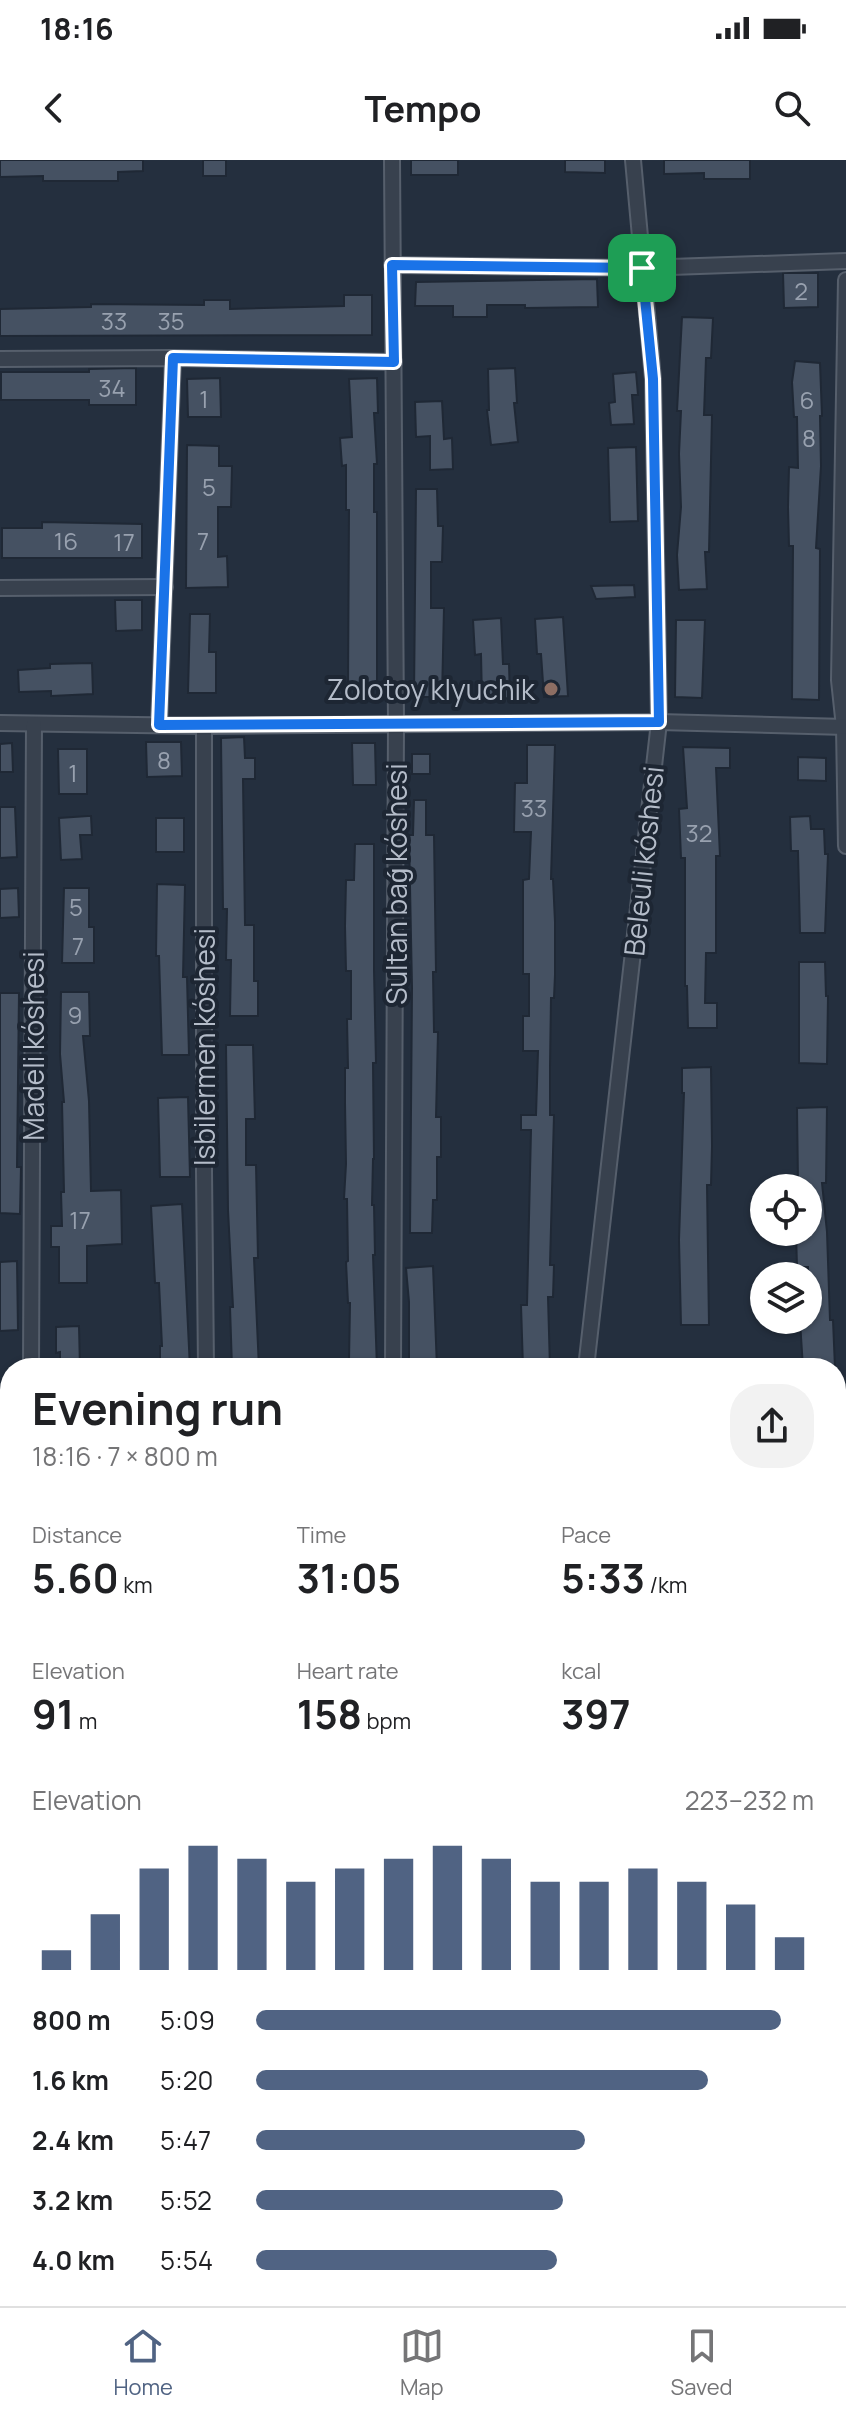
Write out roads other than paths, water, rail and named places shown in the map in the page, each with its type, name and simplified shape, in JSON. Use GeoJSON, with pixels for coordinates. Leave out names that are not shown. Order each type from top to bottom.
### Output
{"type":"FeatureCollection","features":[{"type":"Feature","properties":{"kind":"street","name":"Sultan baǵ kóshesi"},"geometry":{"type":"LineString","coordinates":[[392,160],[396,724],[393,1358]]}},
{"type":"Feature","properties":{"kind":"street","name":"Beleuli kóshesi"},"geometry":{"type":"LineString","coordinates":[[587,1358],[659,722],[653,379],[633,160]]}},
{"type":"Feature","properties":{"kind":"street"},"geometry":{"type":"LineString","coordinates":[[392,265],[642,268],[846,261]]}},
{"type":"Feature","properties":{"kind":"street"},"geometry":{"type":"LineString","coordinates":[[846,280],[839,680],[845,727],[846,846]]}},
{"type":"Feature","properties":{"kind":"street"},"geometry":{"type":"LineString","coordinates":[[159,725],[173,358]]}},
{"type":"Feature","properties":{"kind":"street"},"geometry":{"type":"LineString","coordinates":[[0,359],[394,362]]}},
{"type":"Feature","properties":{"kind":"street"},"geometry":{"type":"LineString","coordinates":[[0,588],[165,587]]}},
{"type":"Feature","properties":{"kind":"street"},"geometry":{"type":"LineString","coordinates":[[0,723],[204,726],[659,722],[845,727]]}},
{"type":"Feature","properties":{"kind":"street","name":"Madeli kóshesi"},"geometry":{"type":"LineString","coordinates":[[31,1358],[34,724]]}},
{"type":"Feature","properties":{"kind":"street","name":"Isbilermen kóshesi"},"geometry":{"type":"LineString","coordinates":[[204,726],[206,1358]]}},
{"type":"Feature","properties":{"kind":"place","name":"Zolotoy klyuchik"},"geometry":{"type":"Point","coordinates":[551,689]}}]}
